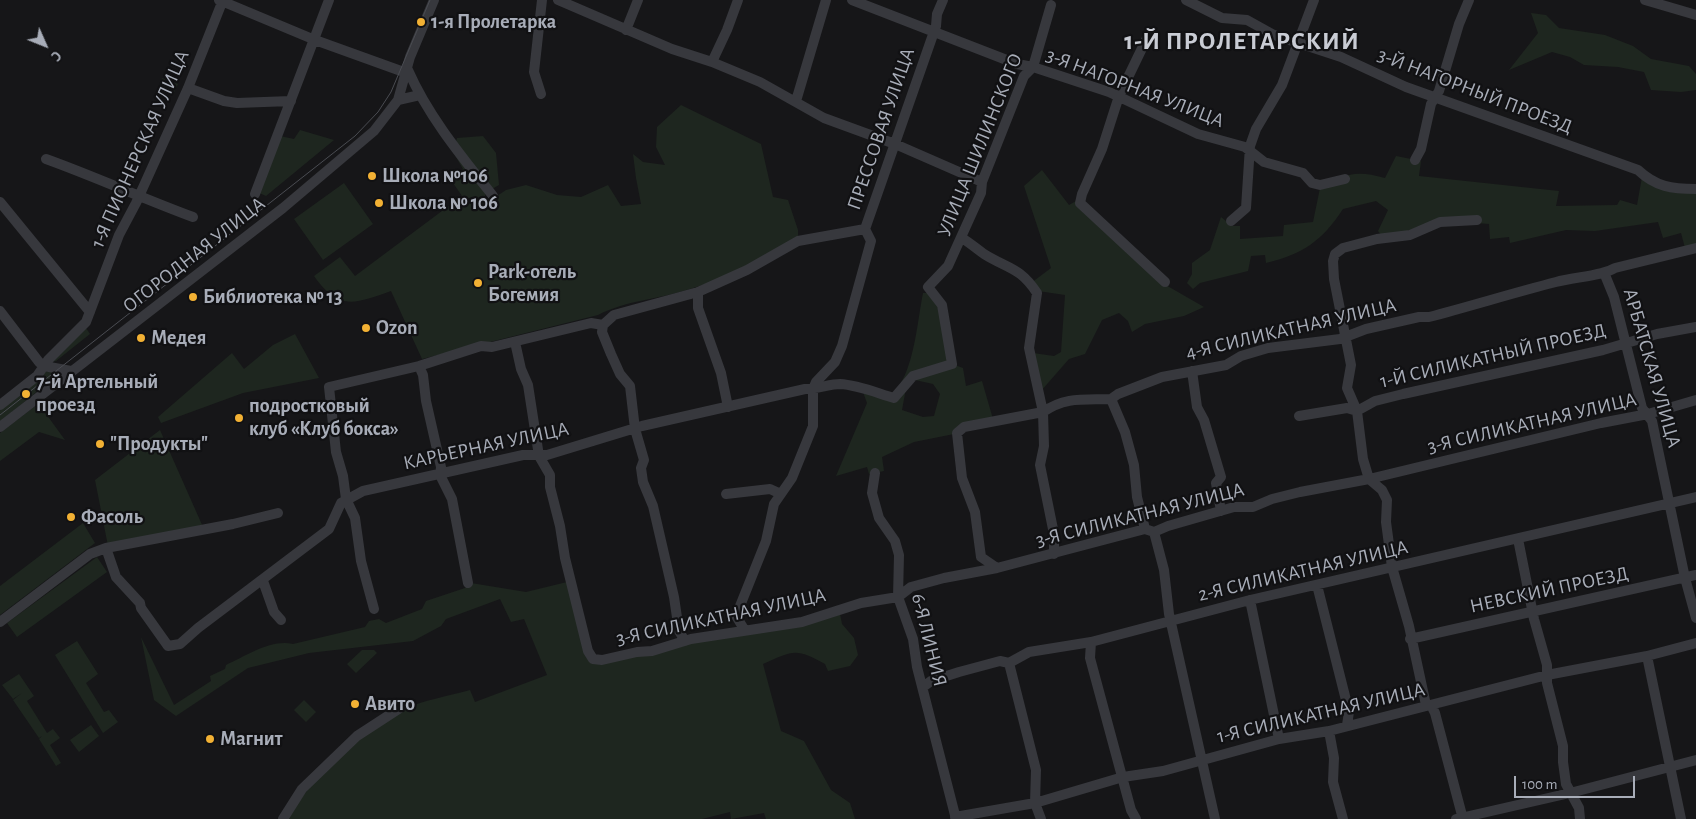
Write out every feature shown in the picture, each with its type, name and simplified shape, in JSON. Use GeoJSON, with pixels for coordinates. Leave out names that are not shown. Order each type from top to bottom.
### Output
{"type":"FeatureCollection","features":[{"type":"Feature","properties":{"kind":"street"},"geometry":{"type":"LineString","coordinates":[[221,0],[315,40],[401,71],[408,70],[420,95],[466,162],[493,196]]}},
{"type":"Feature","properties":{"kind":"street","name":"1-Я ПИОНЕРСКАЯ УЛИЦА"},"geometry":{"type":"LineString","coordinates":[[0,405],[36,376],[82,327],[90,312],[118,235],[140,195],[188,88],[221,0]]}},
{"type":"Feature","properties":{"kind":"street"},"geometry":{"type":"LineString","coordinates":[[255,194],[329,0]]}},
{"type":"Feature","properties":{"kind":"street","name":"ОГОРОДНАЯ УЛИЦА"},"geometry":{"type":"LineString","coordinates":[[0,427],[344,159],[374,131],[398,100],[408,70],[410,57],[434,0]]}},
{"type":"Feature","properties":{"kind":"street"},"geometry":{"type":"LineString","coordinates":[[541,94],[534,72],[542,0]]}},
{"type":"Feature","properties":{"kind":"street"},"geometry":{"type":"LineString","coordinates":[[558,0],[672,49],[712,62],[796,101],[824,118],[895,144],[982,182]]}},
{"type":"Feature","properties":{"kind":"street"},"geometry":{"type":"LineString","coordinates":[[626,30],[638,0]]}},
{"type":"Feature","properties":{"kind":"street"},"geometry":{"type":"LineString","coordinates":[[712,62],[738,0]]}},
{"type":"Feature","properties":{"kind":"street"},"geometry":{"type":"LineString","coordinates":[[796,101],[826,0]]}},
{"type":"Feature","properties":{"kind":"street","name":"3-Я НАГОРНАЯ УЛИЦА"},"geometry":{"type":"LineString","coordinates":[[852,0],[898,16],[1017,64],[1033,67],[1119,96],[1198,134],[1250,150],[1264,162],[1303,173],[1312,183],[1320,185],[1345,180]]}},
{"type":"Feature","properties":{"kind":"street","name":"ПРЕССОВАЯ УЛИЦА"},"geometry":{"type":"LineString","coordinates":[[813,389],[816,382],[835,362],[842,346],[861,271],[871,241],[865,229],[934,32],[937,14],[943,0]]}},
{"type":"Feature","properties":{"kind":"street","name":"3-Й НАГОРНЫЙ ПРОЕЗД"},"geometry":{"type":"LineString","coordinates":[[1186,0],[1222,18],[1247,20],[1274,35],[1341,58],[1406,87],[1638,170],[1653,183],[1672,189],[1696,189]]}},
{"type":"Feature","properties":{"kind":"street"},"geometry":{"type":"LineString","coordinates":[[1231,221],[1246,208],[1250,150],[1256,128],[1282,85],[1314,0]]}},
{"type":"Feature","properties":{"kind":"street"},"geometry":{"type":"LineString","coordinates":[[1415,160],[1421,149],[1431,104],[1436,97],[1459,24],[1470,0]]}},
{"type":"Feature","properties":{"kind":"street"},"geometry":{"type":"LineString","coordinates":[[1645,0],[1696,15]]}},
{"type":"Feature","properties":{"kind":"street","name":"УЛИЦА ШИЛИНСКОГО"},"geometry":{"type":"LineString","coordinates":[[894,398],[913,376],[952,364],[942,304],[928,287],[948,266],[962,238],[981,193],[982,182],[1024,76],[1033,67],[1051,5]]}},
{"type":"Feature","properties":{"kind":"street"},"geometry":{"type":"LineString","coordinates":[[1146,40],[1119,96],[1102,149],[1082,194],[1080,203],[1165,282]]}},
{"type":"Feature","properties":{"kind":"street"},"geometry":{"type":"LineString","coordinates":[[188,88],[224,101],[237,103],[291,101]]}},
{"type":"Feature","properties":{"kind":"street"},"geometry":{"type":"LineString","coordinates":[[398,100],[420,95]]}},
{"type":"Feature","properties":{"kind":"street"},"geometry":{"type":"LineString","coordinates":[[46,159],[193,217]]}},
{"type":"Feature","properties":{"kind":"street"},"geometry":{"type":"LineString","coordinates":[[0,202],[90,312]]}},
{"type":"Feature","properties":{"kind":"street"},"geometry":{"type":"LineString","coordinates":[[1477,220],[1440,222],[1410,235],[1377,239],[1343,248],[1335,254],[1333,261],[1334,279],[1351,365],[1347,388],[1357,411],[1363,459],[1369,479],[1382,490],[1387,500],[1386,522],[1392,567],[1409,626],[1410,639],[1428,705],[1435,713],[1461,819],[1696,760]]}},
{"type":"Feature","properties":{"kind":"street"},"geometry":{"type":"LineString","coordinates":[[685,641],[679,631],[674,597],[653,506],[643,482],[641,468],[644,460],[635,428],[630,386],[620,374],[611,354],[602,332],[603,325],[614,316],[698,292],[747,270],[798,241],[865,229]]}},
{"type":"Feature","properties":{"kind":"street"},"geometry":{"type":"LineString","coordinates":[[962,238],[1000,263],[1015,269],[1024,276],[1037,293],[1029,348],[1043,412],[1044,446],[1040,465],[1054,534],[1054,554]]}},
{"type":"Feature","properties":{"kind":"street","name":"4-Я СИЛИКАТНАЯ УЛИЦА"},"geometry":{"type":"LineString","coordinates":[[980,557],[975,512],[962,478],[957,433],[964,427],[1043,412],[1053,406],[1076,399],[1111,399],[1118,394],[1162,377],[1226,365],[1242,356],[1268,348],[1346,338],[1366,329],[1418,317],[1429,317],[1591,274],[1605,275],[1615,268],[1696,248]]}},
{"type":"Feature","properties":{"kind":"street","name":"АРБАТСКАЯ УЛИЦА"},"geometry":{"type":"LineString","coordinates":[[1605,275],[1614,297],[1642,408],[1652,421],[1685,578],[1696,618]]}},
{"type":"Feature","properties":{"kind":"street"},"geometry":{"type":"LineString","coordinates":[[698,292],[698,308],[721,373],[728,407]]}},
{"type":"Feature","properties":{"kind":"street"},"geometry":{"type":"LineString","coordinates":[[0,311],[44,366],[71,371]]}},
{"type":"Feature","properties":{"kind":"street"},"geometry":{"type":"LineString","coordinates":[[374,609],[362,561],[355,518],[346,499],[343,476],[336,452],[329,387],[419,366],[472,348],[515,342],[592,323],[603,325]]}},
{"type":"Feature","properties":{"kind":"street","name":"1-Й СИЛИКАТНЫЙ ПРОЕЗД"},"geometry":{"type":"LineString","coordinates":[[1300,416],[1347,408],[1357,411],[1385,399],[1625,344],[1657,334],[1696,327]]}},
{"type":"Feature","properties":{"kind":"street"},"geometry":{"type":"LineString","coordinates":[[515,342],[521,369],[528,385],[539,456]]}},
{"type":"Feature","properties":{"kind":"street"},"geometry":{"type":"LineString","coordinates":[[419,366],[423,375],[426,401],[441,467],[440,475],[452,499],[468,583]]}},
{"type":"Feature","properties":{"kind":"street"},"geometry":{"type":"LineString","coordinates":[[1192,371],[1197,407],[1204,420],[1221,477],[1216,483],[1221,511]]}},
{"type":"Feature","properties":{"kind":"street","name":"КАРЬЕРНАЯ УЛИЦА"},"geometry":{"type":"LineString","coordinates":[[346,499],[363,491],[523,455],[539,456],[635,428],[838,384],[894,398]]}},
{"type":"Feature","properties":{"kind":"street"},"geometry":{"type":"LineString","coordinates":[[744,629],[736,616],[766,541],[774,504],[792,478],[813,426],[813,389]]}},
{"type":"Feature","properties":{"kind":"street"},"geometry":{"type":"LineString","coordinates":[[1111,399],[1125,432],[1134,465],[1137,497],[1164,570],[1171,621],[1215,819]]}},
{"type":"Feature","properties":{"kind":"street","name":"3-Я СИЛИКАТНАЯ УЛИЦА"},"geometry":{"type":"LineString","coordinates":[[539,456],[550,475],[550,487],[569,576],[588,651],[593,659],[602,660],[637,652],[652,652],[706,636],[725,635],[744,629],[802,622],[861,604],[898,597],[911,587],[1150,531],[1234,507],[1253,507],[1300,492],[1369,479],[1648,414],[1696,400]]}},
{"type":"Feature","properties":{"kind":"street","name":"6-Я ЛИНИЯ"},"geometry":{"type":"LineString","coordinates":[[875,473],[872,493],[880,518],[895,541],[899,555],[898,597],[913,639],[917,667],[955,818]]}},
{"type":"Feature","properties":{"kind":"street"},"geometry":{"type":"LineString","coordinates":[[1382,490],[1391,473]]}},
{"type":"Feature","properties":{"kind":"street"},"geometry":{"type":"LineString","coordinates":[[726,494],[770,489],[781,494]]}},
{"type":"Feature","properties":{"kind":"street","name":"2-Я СИЛИКАТНАЯ УЛИЦА"},"geometry":{"type":"LineString","coordinates":[[923,687],[931,681],[959,672],[1000,661],[1009,663],[1029,652],[1091,642],[1250,600],[1696,497]]}},
{"type":"Feature","properties":{"kind":"street"},"geometry":{"type":"LineString","coordinates":[[106,548],[116,577],[140,603],[146,615],[168,646],[180,644],[198,628],[263,581],[329,529],[341,503],[346,499]]}},
{"type":"Feature","properties":{"kind":"street"},"geometry":{"type":"LineString","coordinates":[[0,622],[90,554],[106,548],[233,524],[278,513]]}},
{"type":"Feature","properties":{"kind":"street"},"geometry":{"type":"LineString","coordinates":[[1518,539],[1548,675],[1547,683],[1563,746],[1562,762],[1570,793],[1579,808],[1580,819]]}},
{"type":"Feature","properties":{"kind":"street"},"geometry":{"type":"LineString","coordinates":[[968,573],[968,570],[980,557],[997,568]]}},
{"type":"Feature","properties":{"kind":"street","name":"НЕВСКИЙ ПРОЕЗД"},"geometry":{"type":"LineString","coordinates":[[1410,639],[1696,575]]}},
{"type":"Feature","properties":{"kind":"street"},"geometry":{"type":"LineString","coordinates":[[263,581],[274,612],[281,620]]}},
{"type":"Feature","properties":{"kind":"street"},"geometry":{"type":"LineString","coordinates":[[1317,585],[1349,712],[1347,725]]}},
{"type":"Feature","properties":{"kind":"street"},"geometry":{"type":"LineString","coordinates":[[1250,600],[1279,739]]}},
{"type":"Feature","properties":{"kind":"street"},"geometry":{"type":"LineString","coordinates":[[1091,642],[1090,658],[1136,819]]}},
{"type":"Feature","properties":{"kind":"street","name":"1-Я СИЛИКАТНАЯ УЛИЦА"},"geometry":{"type":"LineString","coordinates":[[955,818],[1035,803],[1123,777],[1163,771],[1279,739],[1329,731],[1548,675],[1647,656],[1696,643]]}},
{"type":"Feature","properties":{"kind":"street"},"geometry":{"type":"LineString","coordinates":[[1647,656],[1681,819]]}},
{"type":"Feature","properties":{"kind":"street"},"geometry":{"type":"LineString","coordinates":[[1009,663],[1036,770],[1035,803],[1041,819]]}},
{"type":"Feature","properties":{"kind":"street"},"geometry":{"type":"LineString","coordinates":[[283,819],[302,789],[350,743],[400,708]]}},
{"type":"Feature","properties":{"kind":"street"},"geometry":{"type":"LineString","coordinates":[[1329,731],[1334,758],[1333,782],[1342,807],[1343,819]]}},
{"type":"Feature","properties":{"kind":"shaded area"},"geometry":{"type":"Polygon","coordinates":[[[1531,13],[1546,15],[1559,28],[1605,35],[1633,46],[1651,59],[1689,66],[1696,74],[1696,90],[1681,92],[1651,90],[1644,72],[1618,67],[1584,65],[1570,57],[1552,52],[1509,70],[1538,33],[1531,13]]]}},
{"type":"Feature","properties":{"kind":"shaded area"},"geometry":{"type":"Polygon","coordinates":[[[162,78],[178,84],[173,95],[158,89],[162,78]]]}},
{"type":"Feature","properties":{"kind":"shaded area"},"geometry":{"type":"Polygon","coordinates":[[[681,105],[761,144],[773,197],[788,200],[798,230],[798,239],[732,273],[690,289],[620,306],[598,315],[422,359],[391,291],[367,299],[348,302],[331,295],[314,276],[340,257],[355,276],[462,196],[451,180],[463,169],[453,152],[457,138],[483,136],[496,153],[499,185],[485,193],[485,204],[506,190],[526,185],[557,195],[581,197],[608,185],[621,206],[641,204],[633,154],[643,162],[665,165],[656,147],[657,127],[681,105]]]}},
{"type":"Feature","properties":{"kind":"shaded area"},"geometry":{"type":"Polygon","coordinates":[[[300,130],[334,140],[266,196],[257,192],[280,136],[294,139],[300,130]]]}},
{"type":"Feature","properties":{"kind":"shaded area"},"geometry":{"type":"Polygon","coordinates":[[[1396,156],[1421,161],[1419,176],[1559,191],[1556,206],[1617,205],[1620,200],[1637,205],[1642,177],[1660,188],[1696,192],[1696,246],[1685,248],[1681,233],[1663,238],[1658,222],[1595,231],[1566,230],[1510,243],[1509,237],[1490,239],[1489,224],[1464,222],[1381,235],[1378,231],[1388,210],[1376,201],[1343,209],[1319,238],[1291,255],[1266,263],[1265,255],[1251,256],[1248,271],[1200,283],[1193,289],[1187,283],[1192,274],[1192,263],[1210,250],[1221,217],[1232,226],[1240,226],[1240,239],[1283,236],[1284,225],[1313,222],[1320,188],[1351,174],[1367,174],[1385,178],[1396,156]]]}},
{"type":"Feature","properties":{"kind":"shaded area"},"geometry":{"type":"Polygon","coordinates":[[[1042,170],[1069,205],[1076,201],[1164,284],[1204,307],[1184,316],[1145,324],[1132,332],[1128,321],[1119,313],[1102,320],[1085,354],[1069,359],[1041,391],[1033,353],[1054,356],[1061,352],[1065,295],[1038,291],[1031,283],[1051,268],[1024,186],[1042,170]]]}},
{"type":"Feature","properties":{"kind":"shaded area"},"geometry":{"type":"Polygon","coordinates":[[[344,183],[373,224],[323,260],[294,219],[344,183]]]}},
{"type":"Feature","properties":{"kind":"shaded area"},"geometry":{"type":"Polygon","coordinates":[[[934,290],[955,365],[963,368],[966,386],[982,381],[993,419],[954,434],[914,442],[882,457],[884,471],[869,474],[867,467],[836,476],[867,403],[863,392],[891,395],[905,375],[910,362],[923,293],[929,293],[934,290]],[[915,380],[906,388],[902,410],[923,417],[934,416],[940,394],[933,384],[915,380]]]}},
{"type":"Feature","properties":{"kind":"shaded area"},"geometry":{"type":"Polygon","coordinates":[[[86,328],[90,334],[56,361],[52,362],[86,328]]]}},
{"type":"Feature","properties":{"kind":"shaded area"},"geometry":{"type":"Polygon","coordinates":[[[295,334],[319,378],[243,393],[161,423],[158,417],[232,353],[244,369],[273,345],[295,334]]]}},
{"type":"Feature","properties":{"kind":"shaded area"},"geometry":{"type":"Polygon","coordinates":[[[52,371],[57,375],[0,422],[0,408],[44,372],[52,371]]]}},
{"type":"Feature","properties":{"kind":"shaded area"},"geometry":{"type":"Polygon","coordinates":[[[34,407],[41,407],[65,440],[39,432],[0,461],[0,433],[34,407]]]}},
{"type":"Feature","properties":{"kind":"shaded area"},"geometry":{"type":"Polygon","coordinates":[[[160,430],[203,527],[108,546],[95,480],[160,430]]]}},
{"type":"Feature","properties":{"kind":"shaded area"},"geometry":{"type":"Polygon","coordinates":[[[83,523],[95,543],[0,615],[0,586],[83,523]]]}},
{"type":"Feature","properties":{"kind":"shaded area"},"geometry":{"type":"Polygon","coordinates":[[[97,557],[107,572],[17,637],[7,623],[97,557]]]}},
{"type":"Feature","properties":{"kind":"shaded area"},"geometry":{"type":"Polygon","coordinates":[[[567,582],[587,658],[686,644],[840,614],[842,624],[854,638],[858,655],[850,666],[828,671],[825,664],[801,653],[782,656],[763,664],[781,731],[804,741],[831,790],[850,803],[855,819],[766,819],[764,813],[731,819],[730,812],[702,819],[287,819],[310,787],[338,756],[369,729],[386,718],[420,703],[470,690],[475,702],[547,675],[524,619],[511,622],[500,599],[446,619],[441,626],[413,641],[309,653],[248,668],[176,716],[154,700],[141,637],[174,705],[211,681],[210,676],[225,669],[226,665],[267,646],[285,643],[293,644],[365,627],[369,621],[379,619],[386,623],[422,609],[426,601],[465,588],[471,583],[526,592],[567,582]]]}},
{"type":"Feature","properties":{"kind":"shaded area"},"geometry":{"type":"Polygon","coordinates":[[[77,641],[98,674],[86,683],[104,712],[109,710],[118,722],[103,733],[55,655],[77,641]]]}},
{"type":"Feature","properties":{"kind":"shaded area"},"geometry":{"type":"Polygon","coordinates":[[[362,650],[374,650],[377,653],[356,673],[347,664],[362,650]]]}},
{"type":"Feature","properties":{"kind":"shaded area"},"geometry":{"type":"Polygon","coordinates":[[[19,674],[34,696],[27,701],[47,733],[53,729],[60,738],[50,745],[61,763],[56,766],[39,739],[42,736],[39,738],[13,700],[22,693],[13,699],[2,685],[19,674]]]}},
{"type":"Feature","properties":{"kind":"shaded area"},"geometry":{"type":"Polygon","coordinates":[[[304,700],[316,712],[306,722],[294,710],[304,700]]]}},
{"type":"Feature","properties":{"kind":"shaded area"},"geometry":{"type":"Polygon","coordinates":[[[91,725],[99,736],[79,752],[70,740],[91,725]]]}},
{"type":"Feature","properties":{"kind":"tram line"},"geometry":{"type":"LineString","coordinates":[[0,415],[355,136],[378,112],[391,92],[430,0]]}},
{"type":"Feature","properties":{"kind":"place","name":"1-я Пролетарка"},"geometry":{"type":"Point","coordinates":[421,22]}},
{"type":"Feature","properties":{"kind":"place","name":"Школа №106"},"geometry":{"type":"Point","coordinates":[372,176]}},
{"type":"Feature","properties":{"kind":"place","name":"Школа № 106"},"geometry":{"type":"Point","coordinates":[379,203]}},
{"type":"Feature","properties":{"kind":"place","name":"Park-отель Богемия"},"geometry":{"type":"Point","coordinates":[478,283]}},
{"type":"Feature","properties":{"kind":"place","name":"Библиотека № 13"},"geometry":{"type":"Point","coordinates":[193,297]}},
{"type":"Feature","properties":{"kind":"place","name":"Ozon"},"geometry":{"type":"Point","coordinates":[366,328]}},
{"type":"Feature","properties":{"kind":"place","name":"Медея"},"geometry":{"type":"Point","coordinates":[141,338]}},
{"type":"Feature","properties":{"kind":"place","name":"7-й Артельный проезд"},"geometry":{"type":"Point","coordinates":[26,394]}},
{"type":"Feature","properties":{"kind":"place","name":"подростковый клуб «Клуб бокса»"},"geometry":{"type":"Point","coordinates":[239,418]}},
{"type":"Feature","properties":{"kind":"place","name":"\"Продукты\""},"geometry":{"type":"Point","coordinates":[100,444]}},
{"type":"Feature","properties":{"kind":"place","name":"Фасоль"},"geometry":{"type":"Point","coordinates":[71,517]}},
{"type":"Feature","properties":{"kind":"place","name":"Авито"},"geometry":{"type":"Point","coordinates":[355,704]}},
{"type":"Feature","properties":{"kind":"place","name":"Магнит"},"geometry":{"type":"Point","coordinates":[210,739]}},
{"type":"Feature","properties":{"kind":"district","name":"1-Й ПРОЛЕТАРСКИЙ"},"geometry":{"type":"Point","coordinates":[1242,41]}}]}
